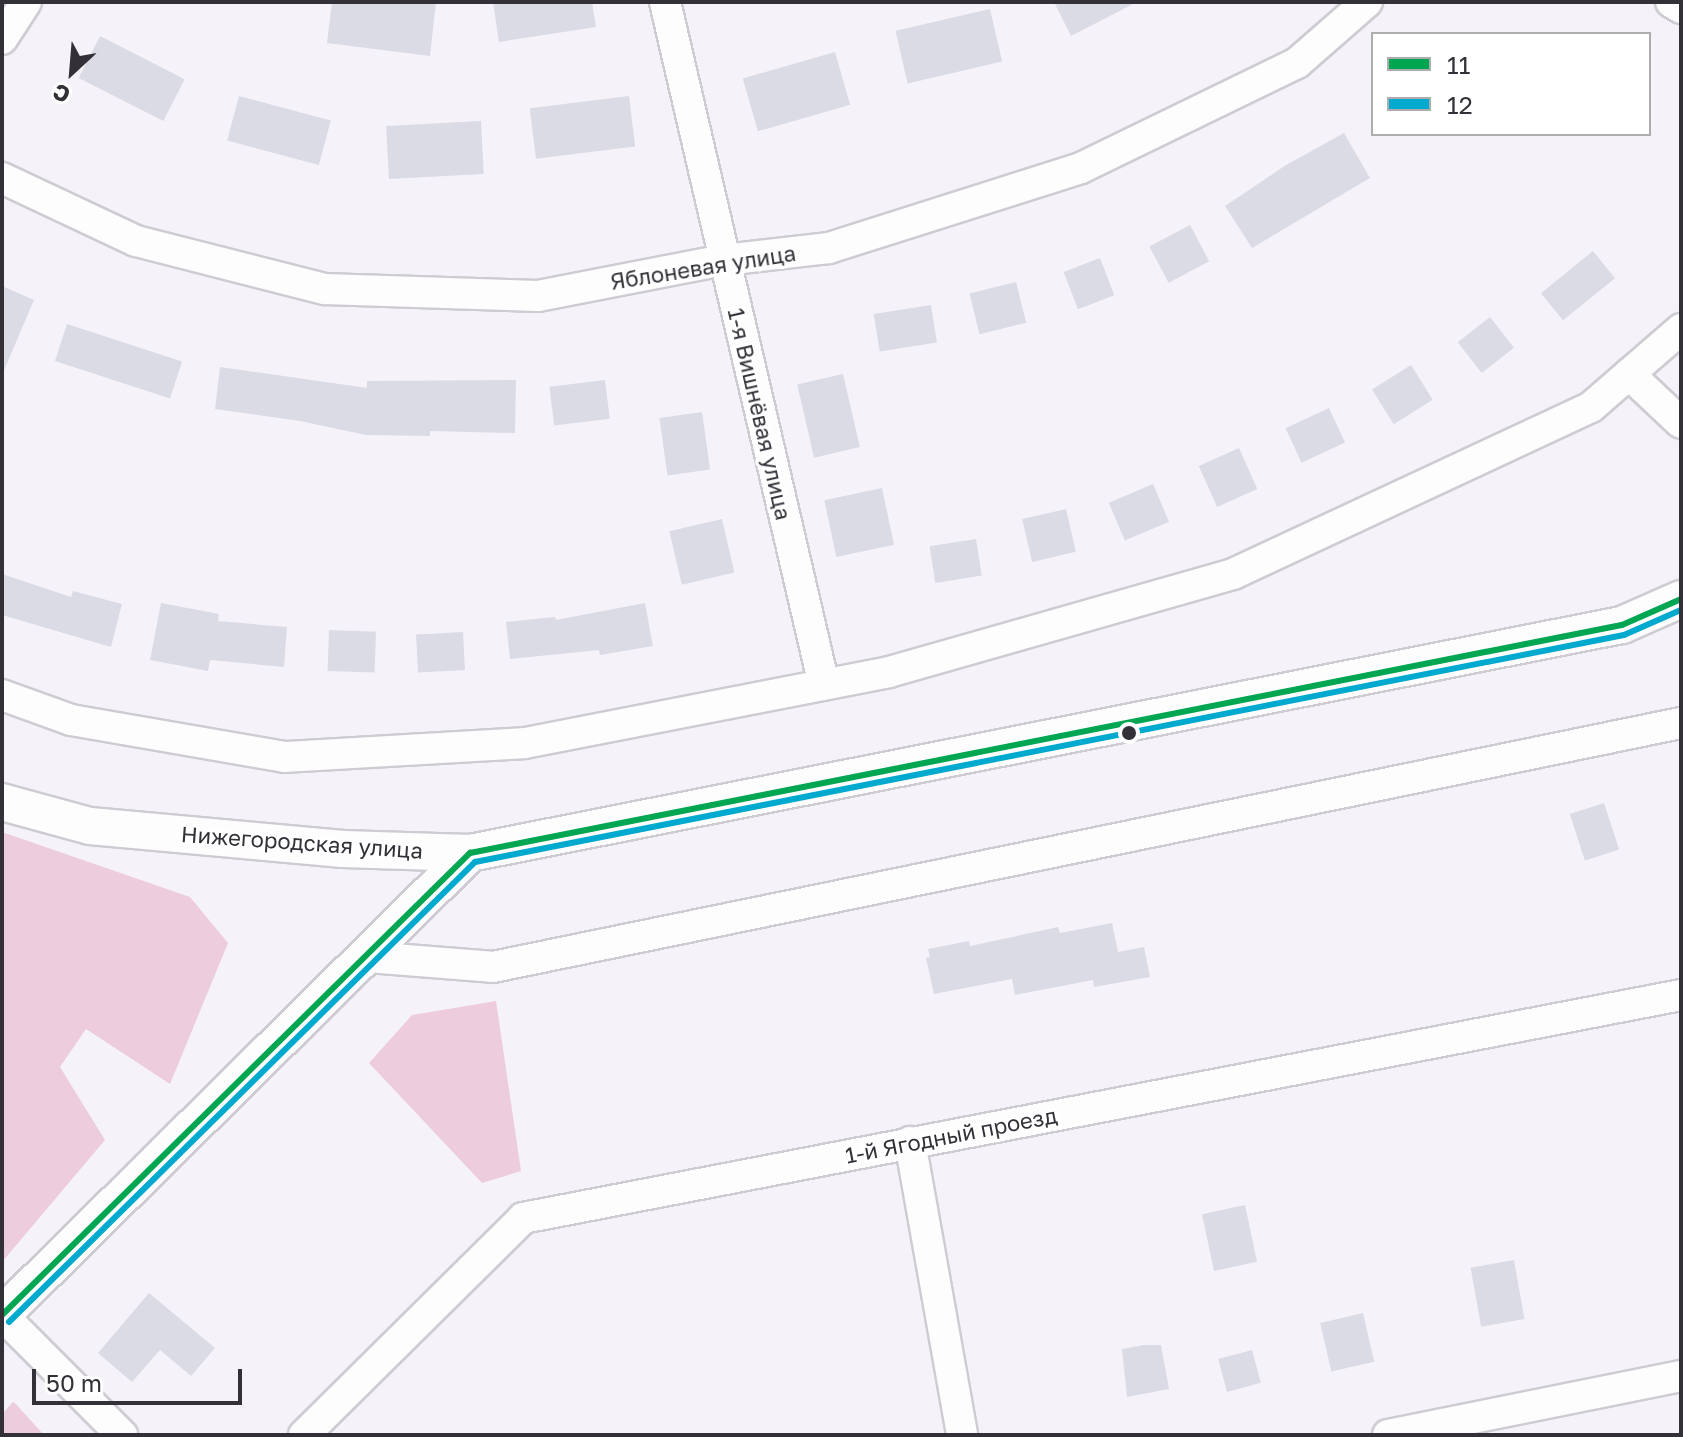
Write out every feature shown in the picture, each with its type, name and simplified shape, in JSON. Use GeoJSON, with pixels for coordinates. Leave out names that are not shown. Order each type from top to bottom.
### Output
{"type":"FeatureCollection","features":[{"type":"Feature","properties":{"kind":"street"},"geometry":{"type":"LineString","coordinates":[[2,39],[26,2]]}},
{"type":"Feature","properties":{"kind":"street","name":"1-я Вишнёвая улица"},"geometry":{"type":"LineString","coordinates":[[665,2],[824,685]]}},
{"type":"Feature","properties":{"kind":"street","name":"Яблоневая улица"},"geometry":{"type":"LineString","coordinates":[[2,178],[136,241],[325,289],[538,296],[724,260],[829,248],[1081,168],[1297,63],[1367,2]]}},
{"type":"Feature","properties":{"kind":"street"},"geometry":{"type":"LineString","coordinates":[[1671,2],[1681,8]]}},
{"type":"Feature","properties":{"kind":"street"},"geometry":{"type":"LineString","coordinates":[[2,695],[71,720],[285,757],[525,743],[889,672],[1233,574],[1591,407],[1681,329]]}},
{"type":"Feature","properties":{"kind":"street"},"geometry":{"type":"LineString","coordinates":[[1629,374],[1681,423]]}},
{"type":"Feature","properties":{"kind":"street","name":"Нижегородская улица"},"geometry":{"type":"LineString","coordinates":[[2,802],[90,826],[343,849],[470,853],[1622,625],[1681,599]]}},
{"type":"Feature","properties":{"kind":"street"},"geometry":{"type":"LineString","coordinates":[[367,957],[493,967],[1681,723]]}},
{"type":"Feature","properties":{"kind":"street"},"geometry":{"type":"LineString","coordinates":[[122,1435],[2,1315],[470,853]]}},
{"type":"Feature","properties":{"kind":"street","name":"1-й Ягодный проезд"},"geometry":{"type":"LineString","coordinates":[[304,1435],[523,1218],[1681,995]]}},
{"type":"Feature","properties":{"kind":"street"},"geometry":{"type":"LineString","coordinates":[[910,1142],[962,1435]]}},
{"type":"Feature","properties":{"kind":"street"},"geometry":{"type":"LineString","coordinates":[[1388,1435],[1681,1376]]}},
{"type":"Feature","properties":{"kind":"shaded area"},"geometry":{"type":"Polygon","coordinates":[[[2,832],[190,897],[228,943],[170,1084],[86,1029],[60,1067],[105,1140],[2,1262],[2,832]]]}},
{"type":"Feature","properties":{"kind":"shaded area"},"geometry":{"type":"Polygon","coordinates":[[[496,1001],[521,1171],[482,1183],[369,1063],[412,1015],[496,1001]]]}},
{"type":"Feature","properties":{"kind":"shaded area"},"geometry":{"type":"Polygon","coordinates":[[[13,1402],[44,1435],[2,1435],[2,1414],[13,1402]]]}},
{"type":"Feature","properties":{"kind":"building"},"geometry":{"type":"Polygon","coordinates":[[[332,2],[436,2],[430,56],[327,43],[332,2]]]}},
{"type":"Feature","properties":{"kind":"building"},"geometry":{"type":"Polygon","coordinates":[[[493,2],[592,2],[596,27],[499,42],[493,2]]]}},
{"type":"Feature","properties":{"kind":"building"},"geometry":{"type":"Polygon","coordinates":[[[1054,2],[1137,2],[1071,36],[1054,2]]]}},
{"type":"Feature","properties":{"kind":"building"},"geometry":{"type":"Polygon","coordinates":[[[990,9],[1002,62],[908,83],[895,31],[990,9]]]}},
{"type":"Feature","properties":{"kind":"building"},"geometry":{"type":"Polygon","coordinates":[[[100,36],[185,79],[163,121],[79,78],[100,36]]]}},
{"type":"Feature","properties":{"kind":"building"},"geometry":{"type":"Polygon","coordinates":[[[835,52],[850,105],[758,131],[743,78],[835,52]]]}},
{"type":"Feature","properties":{"kind":"building"},"geometry":{"type":"Polygon","coordinates":[[[239,96],[331,121],[319,165],[227,140],[239,96]]]}},
{"type":"Feature","properties":{"kind":"building"},"geometry":{"type":"Polygon","coordinates":[[[629,96],[635,147],[536,159],[530,108],[629,96]]]}},
{"type":"Feature","properties":{"kind":"building"},"geometry":{"type":"Polygon","coordinates":[[[481,121],[484,174],[389,179],[386,126],[481,121]]]}},
{"type":"Feature","properties":{"kind":"building"},"geometry":{"type":"Polygon","coordinates":[[[1344,133],[1370,178],[1252,248],[1225,206],[1286,165],[1344,133]]]}},
{"type":"Feature","properties":{"kind":"building"},"geometry":{"type":"Polygon","coordinates":[[[1190,225],[1209,261],[1169,283],[1149,247],[1190,225]]]}},
{"type":"Feature","properties":{"kind":"building"},"geometry":{"type":"Polygon","coordinates":[[[1593,251],[1615,278],[1563,320],[1541,293],[1593,251]]]}},
{"type":"Feature","properties":{"kind":"building"},"geometry":{"type":"Polygon","coordinates":[[[1100,258],[1114,295],[1078,309],[1064,272],[1100,258]]]}},
{"type":"Feature","properties":{"kind":"building"},"geometry":{"type":"Polygon","coordinates":[[[1016,282],[1026,323],[980,334],[969,294],[1016,282]]]}},
{"type":"Feature","properties":{"kind":"building"},"geometry":{"type":"Polygon","coordinates":[[[2,286],[34,300],[2,375],[2,286]]]}},
{"type":"Feature","properties":{"kind":"building"},"geometry":{"type":"Polygon","coordinates":[[[931,305],[937,343],[880,352],[874,314],[931,305]]]}},
{"type":"Feature","properties":{"kind":"building"},"geometry":{"type":"Polygon","coordinates":[[[1490,317],[1514,348],[1482,373],[1458,342],[1490,317]]]}},
{"type":"Feature","properties":{"kind":"building"},"geometry":{"type":"Polygon","coordinates":[[[67,324],[182,361],[170,398],[55,361],[67,324]]]}},
{"type":"Feature","properties":{"kind":"building"},"geometry":{"type":"Polygon","coordinates":[[[1411,365],[1433,400],[1394,424],[1372,389],[1411,365]]]}},
{"type":"Feature","properties":{"kind":"building"},"geometry":{"type":"Polygon","coordinates":[[[220,367],[367,388],[367,381],[516,380],[515,433],[430,431],[430,436],[366,435],[300,421],[215,409],[220,367]]]}},
{"type":"Feature","properties":{"kind":"building"},"geometry":{"type":"Polygon","coordinates":[[[843,374],[860,447],[814,458],[797,385],[843,374]]]}},
{"type":"Feature","properties":{"kind":"building"},"geometry":{"type":"Polygon","coordinates":[[[605,380],[610,419],[554,426],[549,387],[605,380]]]}},
{"type":"Feature","properties":{"kind":"building"},"geometry":{"type":"Polygon","coordinates":[[[1329,408],[1345,442],[1302,463],[1285,428],[1329,408]]]}},
{"type":"Feature","properties":{"kind":"building"},"geometry":{"type":"Polygon","coordinates":[[[702,412],[710,469],[667,475],[659,418],[702,412]]]}},
{"type":"Feature","properties":{"kind":"building"},"geometry":{"type":"Polygon","coordinates":[[[1239,448],[1257,489],[1217,507],[1199,466],[1239,448]]]}},
{"type":"Feature","properties":{"kind":"building"},"geometry":{"type":"Polygon","coordinates":[[[1153,484],[1169,522],[1125,540],[1109,503],[1153,484]]]}},
{"type":"Feature","properties":{"kind":"building"},"geometry":{"type":"Polygon","coordinates":[[[882,488],[894,545],[836,557],[824,500],[882,488]]]}},
{"type":"Feature","properties":{"kind":"building"},"geometry":{"type":"Polygon","coordinates":[[[1066,509],[1076,552],[1032,562],[1022,519],[1066,509]]]}},
{"type":"Feature","properties":{"kind":"building"},"geometry":{"type":"Polygon","coordinates":[[[722,519],[734,573],[682,585],[669,531],[722,519]]]}},
{"type":"Feature","properties":{"kind":"building"},"geometry":{"type":"Polygon","coordinates":[[[976,539],[982,576],[935,583],[930,546],[976,539]]]}},
{"type":"Feature","properties":{"kind":"building"},"geometry":{"type":"Polygon","coordinates":[[[2,574],[71,597],[73,591],[122,604],[111,647],[2,615],[2,574]]]}},
{"type":"Feature","properties":{"kind":"building"},"geometry":{"type":"Polygon","coordinates":[[[161,603],[219,614],[218,621],[287,627],[284,667],[210,660],[208,671],[150,660],[161,603]]]}},
{"type":"Feature","properties":{"kind":"building"},"geometry":{"type":"Polygon","coordinates":[[[645,603],[653,646],[600,655],[599,650],[510,659],[506,622],[555,617],[556,620],[645,603]]]}},
{"type":"Feature","properties":{"kind":"building"},"geometry":{"type":"Polygon","coordinates":[[[329,630],[376,632],[375,673],[328,671],[329,630]]]}},
{"type":"Feature","properties":{"kind":"building"},"geometry":{"type":"Polygon","coordinates":[[[463,632],[465,670],[418,672],[416,634],[463,632]]]}},
{"type":"Feature","properties":{"kind":"building"},"geometry":{"type":"Polygon","coordinates":[[[1604,803],[1619,850],[1585,861],[1570,814],[1604,803]]]}},
{"type":"Feature","properties":{"kind":"building"},"geometry":{"type":"Polygon","coordinates":[[[1112,923],[1118,952],[1144,947],[1150,977],[1094,987],[1093,980],[1015,995],[1012,979],[934,994],[926,958],[930,957],[928,949],[969,941],[970,946],[1058,927],[1060,933],[1112,923]]]}},
{"type":"Feature","properties":{"kind":"building"},"geometry":{"type":"Polygon","coordinates":[[[1245,1205],[1257,1262],[1214,1271],[1202,1214],[1245,1205]]]}},
{"type":"Feature","properties":{"kind":"building"},"geometry":{"type":"Polygon","coordinates":[[[1514,1260],[1524,1319],[1481,1327],[1471,1268],[1514,1260]]]}},
{"type":"Feature","properties":{"kind":"building"},"geometry":{"type":"Polygon","coordinates":[[[149,1293],[215,1348],[191,1376],[160,1350],[132,1382],[98,1353],[149,1293]]]}},
{"type":"Feature","properties":{"kind":"building"},"geometry":{"type":"Polygon","coordinates":[[[1363,1313],[1374,1362],[1331,1372],[1320,1323],[1363,1313]]]}},
{"type":"Feature","properties":{"kind":"building"},"geometry":{"type":"Polygon","coordinates":[[[1161,1345],[1169,1389],[1127,1397],[1122,1349],[1161,1345]]]}},
{"type":"Feature","properties":{"kind":"building"},"geometry":{"type":"Polygon","coordinates":[[[1252,1350],[1261,1383],[1227,1392],[1218,1359],[1252,1350]]]}},
{"type":"Feature","properties":{"kind":"transit line","name":"11"},"geometry":{"type":"LineString","coordinates":[[2,1315],[470,853],[1622,625],[1681,599]]}},
{"type":"Feature","properties":{"kind":"transit line","name":"12"},"geometry":{"type":"LineString","coordinates":[[9,1322],[475,862],[1624,635],[1681,610]]}}]}
